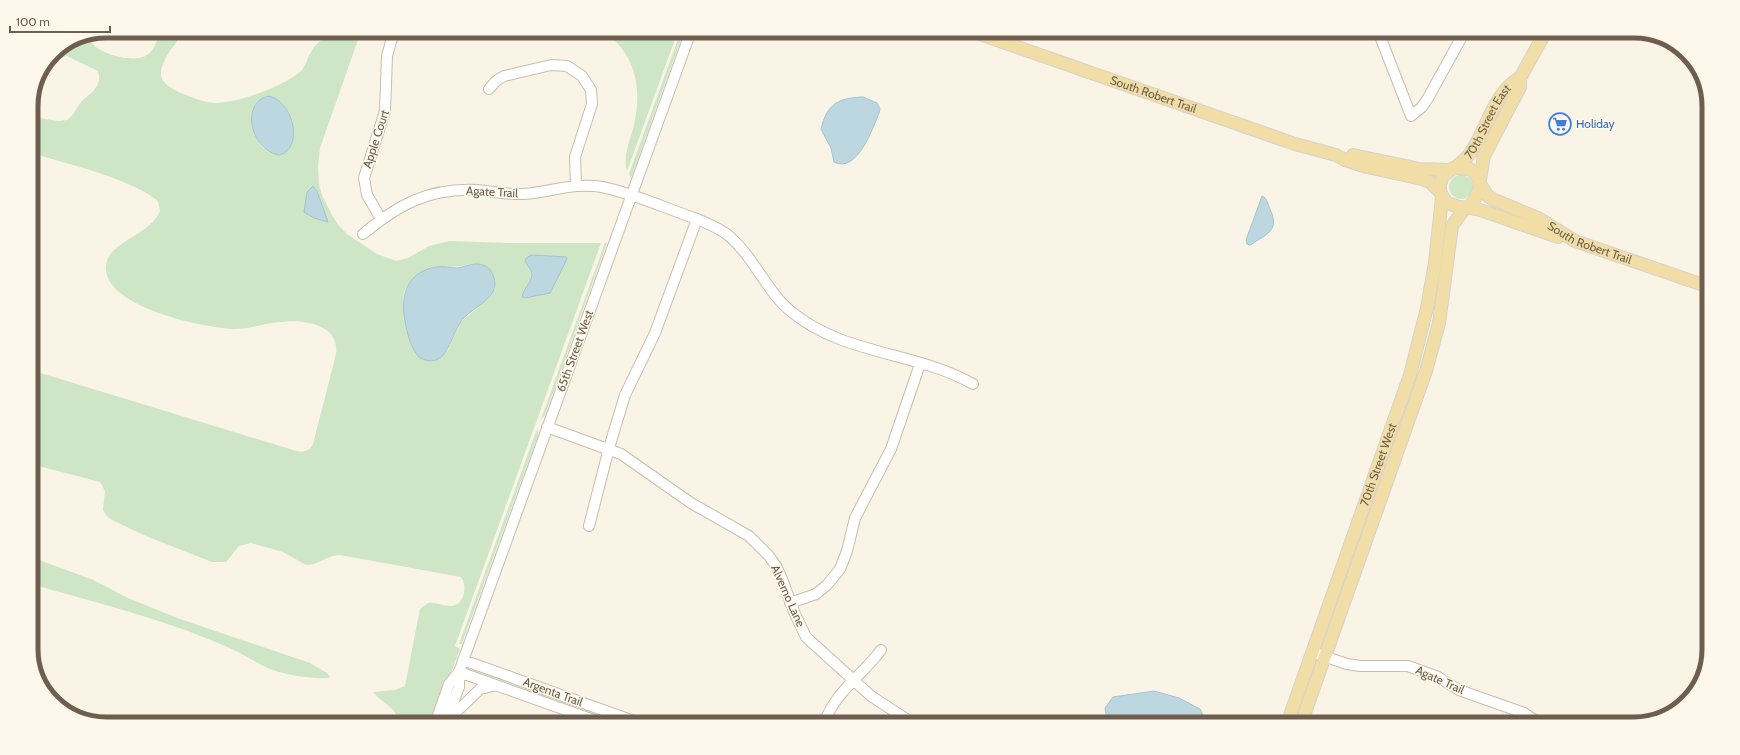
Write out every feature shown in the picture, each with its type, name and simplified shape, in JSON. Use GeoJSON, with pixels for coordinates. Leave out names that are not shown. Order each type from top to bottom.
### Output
{"type":"FeatureCollection","features":[{"type":"Feature","properties":{"kind":"main road","name":"South Robert Trail"},"geometry":{"type":"LineString","coordinates":[[991,38],[1295,144],[1336,155],[1345,160],[1367,167],[1422,179],[1430,182],[1441,195]]}},
{"type":"Feature","properties":{"kind":"main road","name":"70th Street East"},"geometry":{"type":"LineString","coordinates":[[1480,181],[1484,156],[1520,87],[1520,78],[1542,38]]}},
{"type":"Feature","properties":{"kind":"main road","name":"70th Street East"},"geometry":{"type":"LineString","coordinates":[[1453,168],[1474,149],[1495,106],[1513,82],[1520,78]]}},
{"type":"Feature","properties":{"kind":"main road","name":"South Robert Trail"},"geometry":{"type":"LineString","coordinates":[[1336,155],[1347,154],[1420,169],[1453,168]]}},
{"type":"Feature","properties":{"kind":"main road"},"geometry":{"type":"LineString","coordinates":[[1467,208],[1478,196],[1480,181],[1470,169],[1453,168],[1441,180],[1441,195],[1451,205],[1514,221],[1560,238],[1575,241]]}},
{"type":"Feature","properties":{"kind":"main road","name":"South Robert Trail"},"geometry":{"type":"LineString","coordinates":[[1480,181],[1487,195],[1492,199],[1538,218],[1575,241],[1702,284]]}},
{"type":"Feature","properties":{"kind":"main road","name":"70th Street West"},"geometry":{"type":"LineString","coordinates":[[1289,717],[1410,375],[1435,264],[1441,195]]}},
{"type":"Feature","properties":{"kind":"main road","name":"70th Street West"},"geometry":{"type":"LineString","coordinates":[[1304,717],[1426,371],[1439,323],[1452,226],[1467,208]]}},
{"type":"Feature","properties":{"kind":"street","name":"Apple Court"},"geometry":{"type":"LineString","coordinates":[[381,219],[367,195],[364,178],[385,111],[387,56],[392,38]]}},
{"type":"Feature","properties":{"kind":"street","name":"65th Street West"},"geometry":{"type":"LineString","coordinates":[[448,717],[459,687],[459,672],[463,660],[688,38]]}},
{"type":"Feature","properties":{"kind":"street"},"geometry":{"type":"LineString","coordinates":[[1381,38],[1411,116],[1422,107],[1428,98],[1461,38]]}},
{"type":"Feature","properties":{"kind":"street"},"geometry":{"type":"LineString","coordinates":[[489,89],[496,81],[504,76],[552,65],[567,66],[582,76],[591,90],[592,104],[576,152],[574,167],[576,186]]}},
{"type":"Feature","properties":{"kind":"street","name":"Agate Trail"},"geometry":{"type":"LineString","coordinates":[[363,234],[381,219],[406,203],[439,193],[469,190],[518,194],[576,186],[602,187],[697,219],[718,229],[732,239],[744,253],[769,290],[780,302],[803,321],[835,338],[920,364],[946,370],[973,384]]}},
{"type":"Feature","properties":{"kind":"street"},"geometry":{"type":"LineString","coordinates":[[589,526],[609,448],[626,395],[655,333],[697,219]]}},
{"type":"Feature","properties":{"kind":"street"},"geometry":{"type":"LineString","coordinates":[[790,603],[816,594],[827,585],[840,569],[847,551],[855,518],[891,449],[920,364]]}},
{"type":"Feature","properties":{"kind":"street","name":"Alverno Lane"},"geometry":{"type":"LineString","coordinates":[[548,427],[609,448],[638,465],[690,503],[749,536],[769,556],[782,580],[790,603],[806,637],[880,703],[903,717]]}},
{"type":"Feature","properties":{"kind":"street"},"geometry":{"type":"LineString","coordinates":[[827,717],[834,703],[853,679],[869,665],[880,650]]}},
{"type":"Feature","properties":{"kind":"street","name":"Agate Trail"},"geometry":{"type":"LineString","coordinates":[[1312,652],[1347,664],[1360,666],[1408,666],[1438,677],[1459,690],[1524,713],[1530,717]]}},
{"type":"Feature","properties":{"kind":"street","name":"Argenta Trail"},"geometry":{"type":"LineString","coordinates":[[463,660],[622,717]]}},
{"type":"Feature","properties":{"kind":"street","name":"65th Street West"},"geometry":{"type":"LineString","coordinates":[[437,717],[449,684],[459,672]]}},
{"type":"Feature","properties":{"kind":"street","name":"Argenta Trail"},"geometry":{"type":"LineString","coordinates":[[459,672],[585,717]]}},
{"type":"Feature","properties":{"kind":"street"},"geometry":{"type":"LineString","coordinates":[[452,717],[480,689],[489,686],[499,687]]}},
{"type":"Feature","properties":{"kind":"green space"},"geometry":{"type":"Polygon","coordinates":[[[157,38],[180,38],[163,64],[161,70],[162,79],[169,86],[181,93],[203,101],[216,103],[237,100],[261,93],[293,77],[301,71],[315,46],[324,38],[359,38],[320,148],[318,166],[319,184],[322,195],[339,226],[347,234],[377,254],[396,261],[408,258],[429,246],[449,241],[601,243],[455,646],[460,649],[434,717],[397,717],[392,709],[373,692],[395,690],[405,686],[420,609],[428,603],[450,606],[459,603],[464,590],[461,577],[340,555],[335,555],[311,565],[306,565],[283,552],[251,543],[239,546],[226,562],[212,562],[146,536],[112,520],[103,510],[105,491],[100,482],[38,466],[38,372],[293,450],[306,451],[313,444],[336,354],[336,344],[332,336],[326,330],[318,326],[309,323],[289,321],[241,329],[221,328],[201,324],[157,312],[120,293],[109,280],[106,265],[109,257],[114,250],[148,227],[155,220],[160,211],[158,201],[132,186],[98,172],[38,155],[38,118],[59,121],[67,120],[81,102],[95,89],[99,81],[98,71],[67,56],[57,59],[58,58],[68,49],[91,40],[95,46],[108,54],[126,58],[141,58],[150,53],[157,38]],[[259,102],[255,110],[253,128],[260,144],[266,150],[273,153],[283,154],[289,149],[292,142],[293,128],[289,114],[281,102],[259,102]],[[471,264],[436,268],[423,272],[413,279],[405,290],[403,309],[410,341],[414,350],[426,360],[448,350],[461,322],[487,300],[495,289],[494,281],[484,265],[471,264]]]}},
{"type":"Feature","properties":{"kind":"green space"},"geometry":{"type":"Polygon","coordinates":[[[612,38],[675,38],[627,171],[626,155],[636,115],[637,87],[635,75],[630,63],[624,51],[612,38]]]}},
{"type":"Feature","properties":{"kind":"green space"},"geometry":{"type":"Polygon","coordinates":[[[678,38],[681,38],[631,178],[629,174],[678,38]]]}},
{"type":"Feature","properties":{"kind":"green space"},"geometry":{"type":"Polygon","coordinates":[[[1461,175],[1470,178],[1473,187],[1470,196],[1461,199],[1452,196],[1449,187],[1452,178],[1461,175]]]}},
{"type":"Feature","properties":{"kind":"green space"},"geometry":{"type":"Polygon","coordinates":[[[605,243],[607,243],[545,415],[541,419],[605,243]]]}},
{"type":"Feature","properties":{"kind":"green space"},"geometry":{"type":"Polygon","coordinates":[[[537,429],[538,435],[462,644],[459,644],[537,429]]]}},
{"type":"Feature","properties":{"kind":"green space"},"geometry":{"type":"Polygon","coordinates":[[[38,560],[93,580],[128,598],[180,619],[310,663],[327,673],[330,677],[311,678],[278,672],[213,641],[136,614],[38,586],[38,560]]]}},
{"type":"Feature","properties":{"kind":"water"},"geometry":{"type":"Polygon","coordinates":[[[268,96],[276,99],[284,105],[292,124],[294,134],[292,143],[288,150],[280,155],[270,152],[262,146],[256,137],[253,127],[252,117],[254,108],[259,101],[268,96]]]}},
{"type":"Feature","properties":{"kind":"water"},"geometry":{"type":"Polygon","coordinates":[[[863,97],[877,103],[880,109],[873,129],[863,148],[850,162],[842,164],[834,162],[831,148],[821,129],[824,120],[830,108],[840,101],[863,97]]]}},
{"type":"Feature","properties":{"kind":"water"},"geometry":{"type":"Polygon","coordinates":[[[313,186],[317,191],[328,222],[314,218],[304,212],[307,192],[313,186]]]}},
{"type":"Feature","properties":{"kind":"water"},"geometry":{"type":"Polygon","coordinates":[[[1262,196],[1267,201],[1273,216],[1273,227],[1266,235],[1250,245],[1247,244],[1246,240],[1262,196]]]}},
{"type":"Feature","properties":{"kind":"water"},"geometry":{"type":"Polygon","coordinates":[[[532,255],[566,257],[567,259],[550,293],[525,298],[522,297],[532,275],[525,260],[527,257],[532,255]]]}},
{"type":"Feature","properties":{"kind":"water"},"geometry":{"type":"Polygon","coordinates":[[[476,264],[486,266],[492,272],[495,283],[494,290],[486,300],[463,319],[448,349],[443,355],[437,360],[429,361],[420,358],[412,346],[405,321],[405,294],[412,279],[426,270],[436,267],[458,268],[476,264]]]}},
{"type":"Feature","properties":{"kind":"water"},"geometry":{"type":"Polygon","coordinates":[[[1154,691],[1179,698],[1200,709],[1204,717],[1108,717],[1105,708],[1113,697],[1154,691]]]}},
{"type":"Feature","properties":{"kind":"place","name":"Holiday"},"geometry":{"type":"Point","coordinates":[1560,124]}}]}
